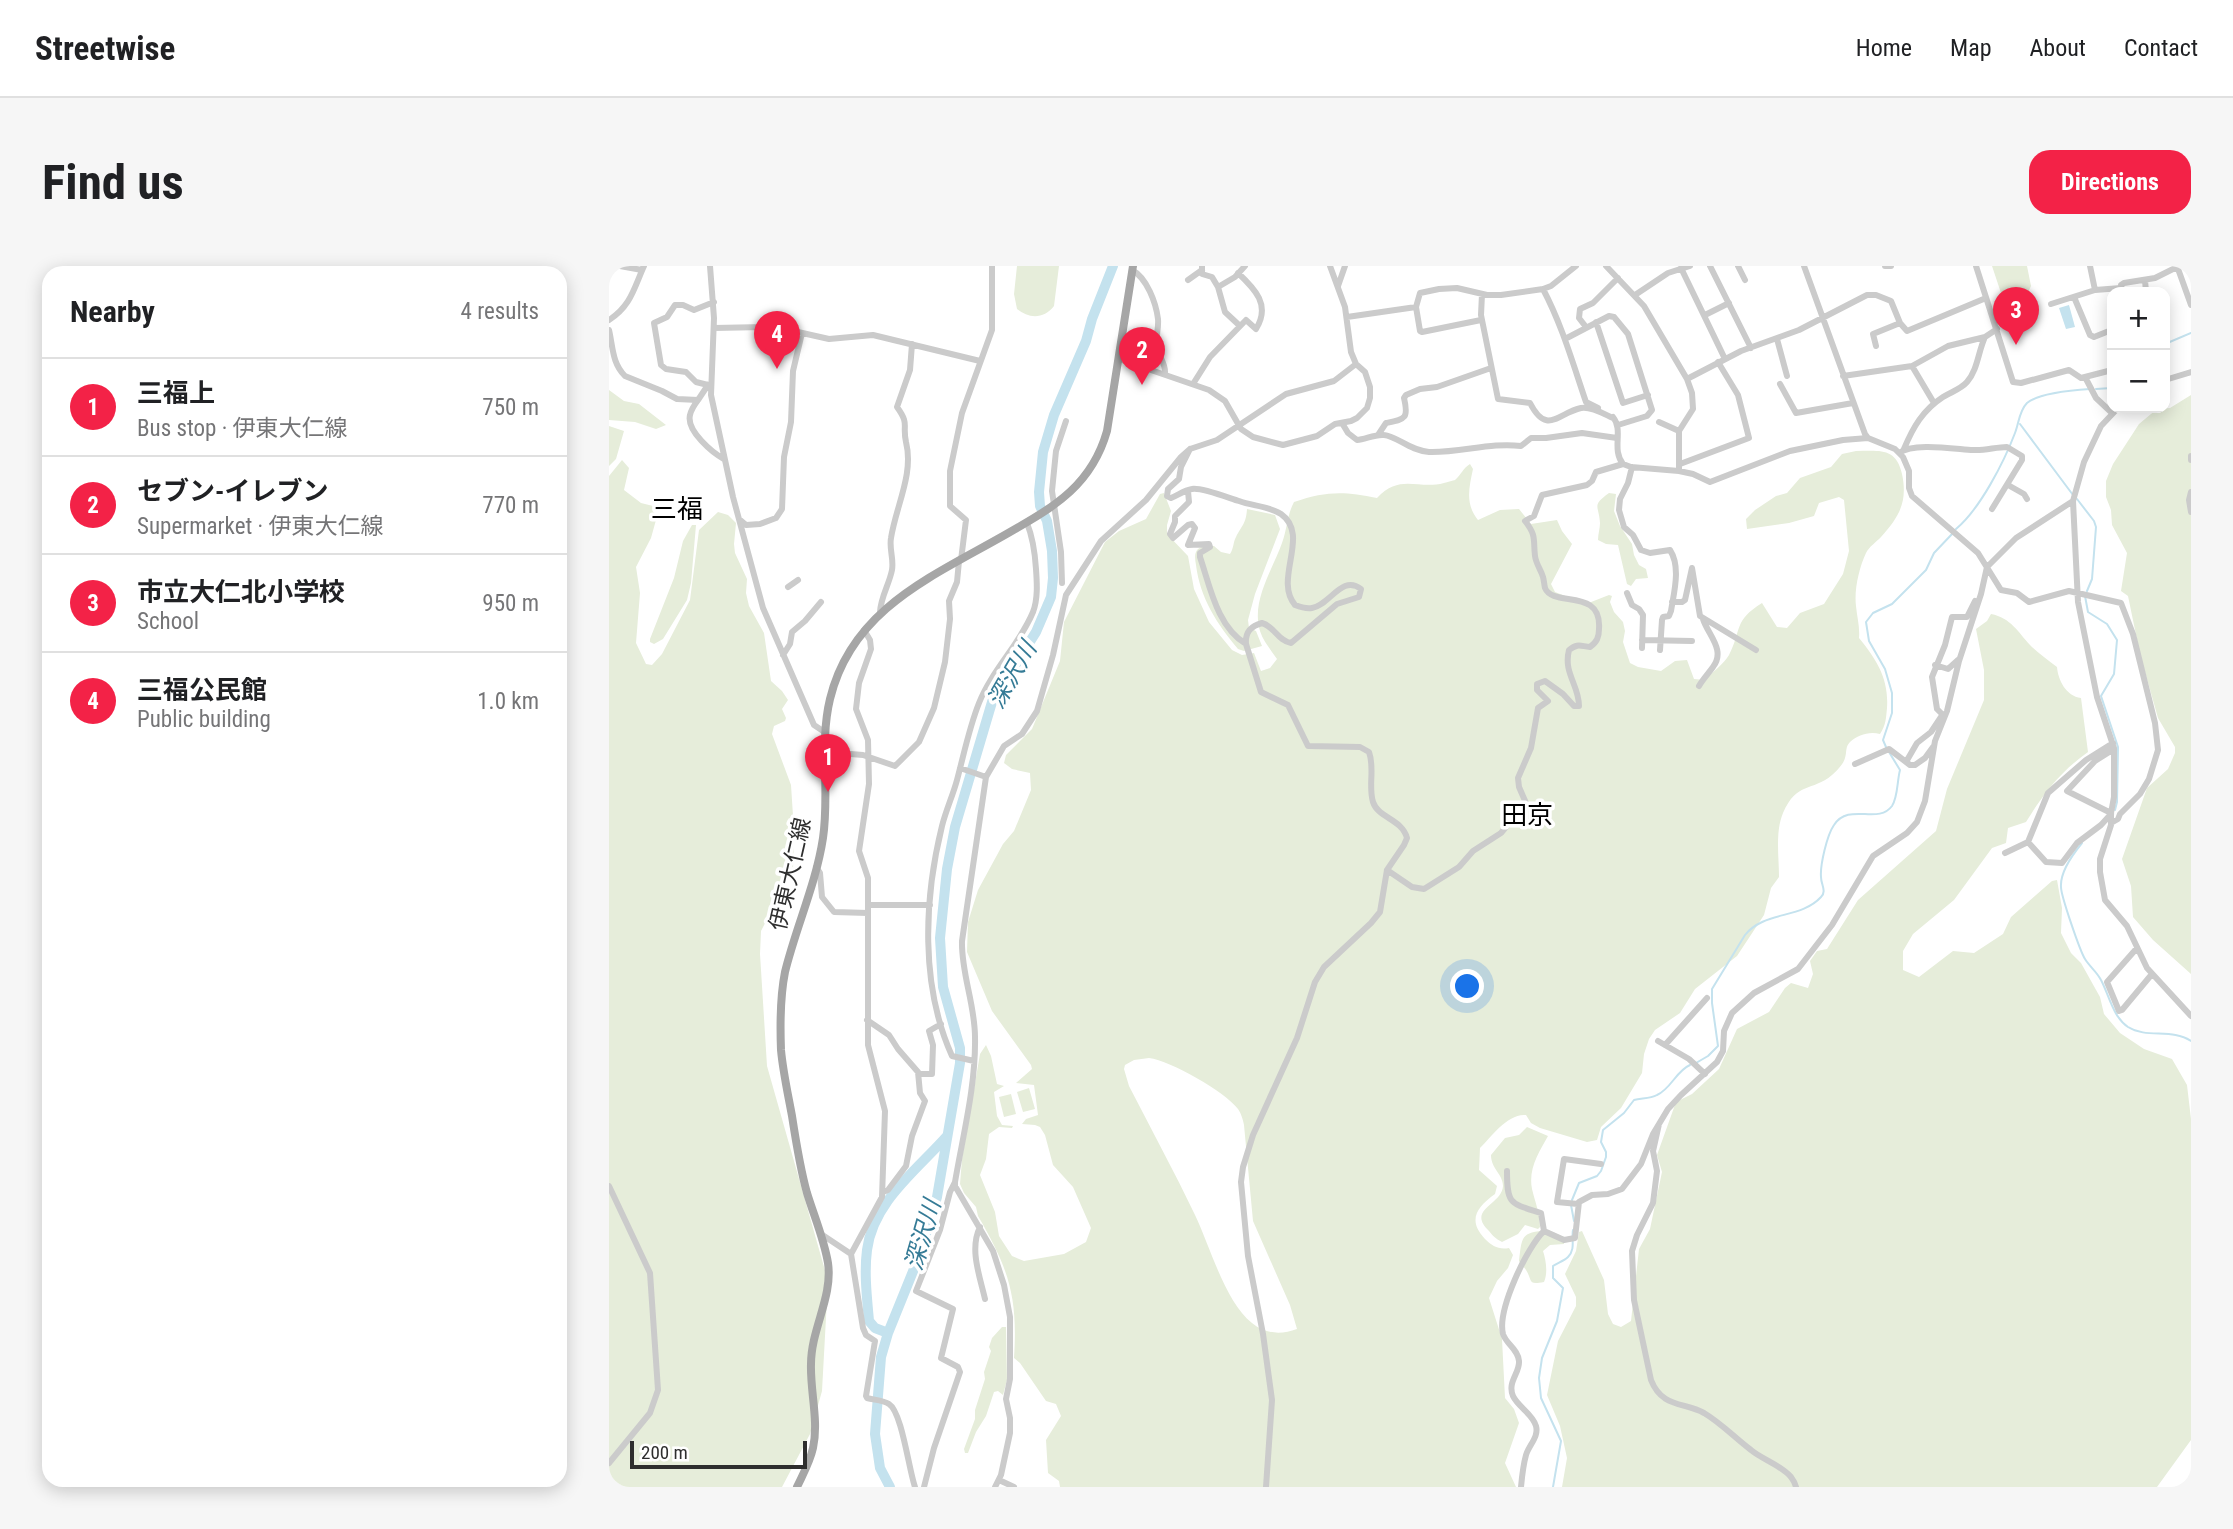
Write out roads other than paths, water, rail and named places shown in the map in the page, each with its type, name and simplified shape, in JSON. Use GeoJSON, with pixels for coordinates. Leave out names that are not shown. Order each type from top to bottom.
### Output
{"type":"FeatureCollection","features":[{"type":"Feature","properties":{"kind":"main road","name":"伊東大仁線"},"geometry":{"type":"LineString","coordinates":[[797,1487],[808,1464],[814,1438],[811,1354],[824,1306],[828,1265],[803,1174],[785,1076],[781,1024],[785,973],[824,834],[829,702],[850,649],[880,612],[902,596],[1030,521],[1077,487],[1100,452],[1107,431],[1133,268]]}},
{"type":"Feature","properties":{"kind":"street"},"geometry":{"type":"LineString","coordinates":[[609,320],[621,313],[626,306],[643,268],[619,266]]}},
{"type":"Feature","properties":{"kind":"street"},"geometry":{"type":"LineString","coordinates":[[710,266],[714,328],[709,385],[738,519],[763,608],[814,725],[826,733]]}},
{"type":"Feature","properties":{"kind":"street"},"geometry":{"type":"LineString","coordinates":[[826,752],[868,757],[895,766],[915,746],[934,708],[944,668],[950,619],[949,601],[957,582],[967,526],[966,520],[950,506],[950,471],[962,413],[993,326],[992,266]]}},
{"type":"Feature","properties":{"kind":"street"},"geometry":{"type":"LineString","coordinates":[[1218,287],[1245,266]]}},
{"type":"Feature","properties":{"kind":"street"},"geometry":{"type":"LineString","coordinates":[[1119,359],[1209,390],[1225,401],[1245,433],[1253,437],[1283,445],[1317,436],[1335,424],[1357,418],[1369,402],[1370,387],[1351,352],[1347,317],[1331,266]]}},
{"type":"Feature","properties":{"kind":"street"},"geometry":{"type":"LineString","coordinates":[[1338,286],[1345,266]]}},
{"type":"Feature","properties":{"kind":"street"},"geometry":{"type":"LineString","coordinates":[[1481,320],[1421,332],[1416,307],[1418,294],[1430,290],[1457,288],[1501,295],[1543,289],[1551,286],[1576,266]]}},
{"type":"Feature","properties":{"kind":"street"},"geometry":{"type":"LineString","coordinates":[[1606,266],[1635,295],[1652,318],[1687,379],[1692,393],[1693,409],[1679,431],[1680,467]]}},
{"type":"Feature","properties":{"kind":"street"},"geometry":{"type":"LineString","coordinates":[[1635,295],[1668,273],[1690,266]]}},
{"type":"Feature","properties":{"kind":"street"},"geometry":{"type":"LineString","coordinates":[[1710,266],[1751,348]]}},
{"type":"Feature","properties":{"kind":"street"},"geometry":{"type":"LineString","coordinates":[[1738,266],[1745,280]]}},
{"type":"Feature","properties":{"kind":"street"},"geometry":{"type":"LineString","coordinates":[[1804,266],[1868,438]]}},
{"type":"Feature","properties":{"kind":"street"},"geometry":{"type":"LineString","coordinates":[[1885,266],[1891,266]]}},
{"type":"Feature","properties":{"kind":"street"},"geometry":{"type":"LineString","coordinates":[[1976,266],[2015,384],[2069,370],[2078,377],[2107,371]]}},
{"type":"Feature","properties":{"kind":"street"},"geometry":{"type":"LineString","coordinates":[[2090,266],[2095,290]]}},
{"type":"Feature","properties":{"kind":"street"},"geometry":{"type":"LineString","coordinates":[[2122,287],[2124,283],[2155,278],[2177,266],[2191,305]]}},
{"type":"Feature","properties":{"kind":"street"},"geometry":{"type":"LineString","coordinates":[[1133,268],[1144,279],[1156,311],[1157,347],[1165,365],[1164,374]]}},
{"type":"Feature","properties":{"kind":"street"},"geometry":{"type":"LineString","coordinates":[[1202,268],[1202,274],[1212,277],[1218,287],[1225,312],[1240,326]]}},
{"type":"Feature","properties":{"kind":"street"},"geometry":{"type":"LineString","coordinates":[[1188,280],[1202,268]]}},
{"type":"Feature","properties":{"kind":"street"},"geometry":{"type":"LineString","coordinates":[[1387,870],[1412,887],[1424,889],[1459,867],[1473,852],[1501,834],[1525,805],[1526,800],[1519,787],[1518,778],[1531,748],[1538,708],[1548,701],[1536,686],[1545,681],[1574,706],[1579,706],[1578,695],[1568,671],[1569,650],[1580,644],[1588,647],[1594,644],[1600,623],[1588,603],[1547,592],[1537,562],[1534,534],[1525,522],[1534,516],[1542,495],[1587,485],[1599,470],[1623,464],[1632,467],[1680,467],[1749,438],[1738,395],[1705,315],[1681,268]]}},
{"type":"Feature","properties":{"kind":"street"},"geometry":{"type":"LineString","coordinates":[[1193,384],[1210,357],[1246,320],[1256,329],[1262,314],[1259,294],[1238,273]]}},
{"type":"Feature","properties":{"kind":"street"},"geometry":{"type":"LineString","coordinates":[[1586,327],[1579,317],[1580,309],[1593,303],[1618,278]]}},
{"type":"Feature","properties":{"kind":"street"},"geometry":{"type":"LineString","coordinates":[[2145,280],[2146,287]]}},
{"type":"Feature","properties":{"kind":"street"},"geometry":{"type":"LineString","coordinates":[[1543,289],[1565,339],[1585,402],[1607,412],[1618,425],[1617,454],[1623,464]]}},
{"type":"Feature","properties":{"kind":"street"},"geometry":{"type":"LineString","coordinates":[[2051,304],[2095,290],[2107,290]]}},
{"type":"Feature","properties":{"kind":"street"},"geometry":{"type":"LineString","coordinates":[[1482,294],[1481,320],[1498,400],[1530,403],[1541,418],[1546,420],[1555,420],[1580,408],[1613,418]]}},
{"type":"Feature","properties":{"kind":"street"},"geometry":{"type":"LineString","coordinates":[[1687,379],[1722,360],[1777,340],[1872,294],[1884,296],[1891,301],[1900,323],[1907,331],[1986,298]]}},
{"type":"Feature","properties":{"kind":"street"},"geometry":{"type":"LineString","coordinates":[[2074,297],[2090,335],[2094,337],[2107,332]]}},
{"type":"Feature","properties":{"kind":"street"},"geometry":{"type":"LineString","coordinates":[[709,385],[696,382],[686,372],[670,370],[661,365],[654,323],[667,317],[675,305],[694,310],[714,302]]}},
{"type":"Feature","properties":{"kind":"street"},"geometry":{"type":"LineString","coordinates":[[1705,315],[1729,303]]}},
{"type":"Feature","properties":{"kind":"street"},"geometry":{"type":"LineString","coordinates":[[1347,317],[1416,307]]}},
{"type":"Feature","properties":{"kind":"street"},"geometry":{"type":"LineString","coordinates":[[1565,339],[1611,316],[1626,331],[1652,407],[1649,414],[1618,425]]}},
{"type":"Feature","properties":{"kind":"street"},"geometry":{"type":"LineString","coordinates":[[1596,322],[1623,403],[1648,395]]}},
{"type":"Feature","properties":{"kind":"street"},"geometry":{"type":"LineString","coordinates":[[1876,346],[1873,334],[1900,323]]}},
{"type":"Feature","properties":{"kind":"street"},"geometry":{"type":"LineString","coordinates":[[714,328],[767,327],[829,339],[873,335],[980,360]]}},
{"type":"Feature","properties":{"kind":"street"},"geometry":{"type":"LineString","coordinates":[[1843,376],[1912,366],[1948,346],[1986,337],[1997,329]]}},
{"type":"Feature","properties":{"kind":"street"},"geometry":{"type":"LineString","coordinates":[[609,330],[612,352],[622,374],[677,399],[698,400]]}},
{"type":"Feature","properties":{"kind":"street"},"geometry":{"type":"LineString","coordinates":[[738,519],[746,525],[759,524],[776,518],[782,509],[783,470],[792,422],[793,371],[802,333]]}},
{"type":"Feature","properties":{"kind":"street"},"geometry":{"type":"LineString","coordinates":[[1986,337],[1976,368],[1967,382],[1934,403],[1918,420],[1902,451],[1907,464],[1909,488],[1912,496],[1978,553],[2001,590],[2017,593],[2029,602],[2065,592],[2121,603],[2133,634],[2155,723],[2158,750],[2149,779],[2140,794],[2118,819],[2111,823]]}},
{"type":"Feature","properties":{"kind":"street"},"geometry":{"type":"LineString","coordinates":[[1777,340],[1787,376]]}},
{"type":"Feature","properties":{"kind":"street"},"geometry":{"type":"LineString","coordinates":[[880,612],[882,597],[892,569],[893,556],[890,547],[894,522],[908,475],[906,421],[897,407],[910,370],[912,344]]}},
{"type":"Feature","properties":{"kind":"street"},"geometry":{"type":"LineString","coordinates":[[924,1487],[934,1448],[960,1372],[958,1367],[941,1358],[953,1309],[916,1291],[955,1182],[973,1061],[975,1025],[962,941],[984,776],[1005,746],[1023,734],[1037,711],[1065,600],[1101,541],[1146,500],[1190,449],[1217,440],[1286,394],[1334,381],[1356,364]]}},
{"type":"Feature","properties":{"kind":"street"},"geometry":{"type":"LineString","coordinates":[[1912,366],[1934,403]]}},
{"type":"Feature","properties":{"kind":"street"},"geometry":{"type":"LineString","coordinates":[[1378,435],[1387,424],[1401,420],[1406,415],[1406,395],[1491,368]]}},
{"type":"Feature","properties":{"kind":"street"},"geometry":{"type":"LineString","coordinates":[[2170,378],[2191,372]]}},
{"type":"Feature","properties":{"kind":"street"},"geometry":{"type":"LineString","coordinates":[[2085,377],[2099,402],[2107,406]]}},
{"type":"Feature","properties":{"kind":"street"},"geometry":{"type":"LineString","coordinates":[[1780,384],[1796,414],[1853,402]]}},
{"type":"Feature","properties":{"kind":"street"},"geometry":{"type":"LineString","coordinates":[[709,385],[689,417],[690,422],[702,444],[724,459]]}},
{"type":"Feature","properties":{"kind":"street"},"geometry":{"type":"LineString","coordinates":[[2113,413],[2101,426],[2089,452],[2073,501],[2082,596],[2097,697],[2114,746],[2111,823],[2100,859],[2103,895],[2107,904],[2127,926],[2147,968],[2191,1016]]}},
{"type":"Feature","properties":{"kind":"street"},"geometry":{"type":"LineString","coordinates":[[1062,583],[1061,552],[1052,507],[1052,475],[1066,421]]}},
{"type":"Feature","properties":{"kind":"street"},"geometry":{"type":"LineString","coordinates":[[1659,422],[1679,431]]}},
{"type":"Feature","properties":{"kind":"street"},"geometry":{"type":"LineString","coordinates":[[1342,423],[1348,433],[1357,440],[1378,435],[1391,436],[1408,447],[1425,452],[1504,444],[1521,446],[1535,437],[1582,433],[1617,438]]}},
{"type":"Feature","properties":{"kind":"street"},"geometry":{"type":"LineString","coordinates":[[1680,467],[1712,482],[1790,451],[1850,439],[1868,438],[1902,451],[2010,448],[2022,456],[2022,460],[1992,509]]}},
{"type":"Feature","properties":{"kind":"street"},"geometry":{"type":"LineString","coordinates":[[1190,449],[1181,467],[1179,480],[1167,493],[1168,497],[1195,489],[1252,506],[1272,509],[1287,519],[1292,553],[1287,586],[1288,595],[1294,605],[1315,607],[1345,585],[1353,584],[1361,589],[1360,597],[1337,604],[1291,643],[1285,642],[1268,624],[1262,623],[1247,633],[1246,644],[1261,692],[1288,705],[1308,746],[1360,747],[1369,752],[1372,763],[1373,803],[1377,809],[1401,825],[1407,838],[1387,870],[1380,912],[1324,967],[1315,982],[1297,1038],[1253,1135],[1243,1167],[1241,1182],[1248,1256],[1272,1400],[1266,1487]]}},
{"type":"Feature","properties":{"kind":"street"},"geometry":{"type":"LineString","coordinates":[[1632,467],[1620,499],[1621,521],[1633,535],[1641,551],[1672,552],[1676,576],[1670,614],[1662,620],[1660,650]]}},
{"type":"Feature","properties":{"kind":"street"},"geometry":{"type":"LineString","coordinates":[[2008,485],[2024,494],[2027,499]]}},
{"type":"Feature","properties":{"kind":"street"},"geometry":{"type":"LineString","coordinates":[[1188,491],[1189,502],[1175,516],[1170,534],[1174,538],[1192,524],[1195,531],[1188,545],[1207,543],[1211,546],[1200,553],[1200,557],[1219,614],[1235,635],[1246,644]]}},
{"type":"Feature","properties":{"kind":"street"},"geometry":{"type":"LineString","coordinates":[[2191,492],[2191,512]]}},
{"type":"Feature","properties":{"kind":"street"},"geometry":{"type":"LineString","coordinates":[[1601,1164],[1565,1159],[1557,1202],[1574,1203],[1592,1195],[1622,1189],[1641,1164],[1660,1122],[1681,1095],[1713,1068],[1721,1056],[1724,1031],[1732,1013],[1754,993],[1798,969],[1832,925],[1873,856],[1907,833],[1917,822],[1925,801],[1935,746],[1987,567],[2017,538],[2073,501]]}},
{"type":"Feature","properties":{"kind":"street"},"geometry":{"type":"LineString","coordinates":[[952,1054],[934,997],[929,961],[934,863],[943,823],[961,769],[966,740],[982,695],[1034,607],[1036,559],[1030,521]]}},
{"type":"Feature","properties":{"kind":"street"},"geometry":{"type":"LineString","coordinates":[[1672,602],[1685,600],[1692,568],[1698,613],[1717,644],[1718,654],[1716,664],[1699,686]]}},
{"type":"Feature","properties":{"kind":"street"},"geometry":{"type":"LineString","coordinates":[[788,586],[798,580]]}},
{"type":"Feature","properties":{"kind":"street"},"geometry":{"type":"LineString","coordinates":[[1944,716],[1937,709],[1933,688],[1935,665],[1945,645],[1952,617],[1968,617],[1982,591]]}},
{"type":"Feature","properties":{"kind":"street"},"geometry":{"type":"LineString","coordinates":[[1627,593],[1632,605],[1642,611],[1642,648]]}},
{"type":"Feature","properties":{"kind":"street"},"geometry":{"type":"LineString","coordinates":[[783,655],[790,644],[792,632],[806,621],[821,602]]}},
{"type":"Feature","properties":{"kind":"street"},"geometry":{"type":"LineString","coordinates":[[1703,619],[1756,650]]}},
{"type":"Feature","properties":{"kind":"street"},"geometry":{"type":"LineString","coordinates":[[864,630],[870,640],[871,649],[859,683],[856,709],[868,740],[868,791],[859,851],[868,875],[865,911],[868,1045],[885,1111],[883,1192],[851,1254],[863,1328],[866,1335],[875,1341],[867,1398],[887,1402],[893,1408],[915,1487]]}},
{"type":"Feature","properties":{"kind":"street"},"geometry":{"type":"LineString","coordinates":[[1643,640],[1692,641]]}},
{"type":"Feature","properties":{"kind":"street"},"geometry":{"type":"LineString","coordinates":[[1935,665],[1948,669],[1959,659]]}},
{"type":"Feature","properties":{"kind":"street"},"geometry":{"type":"LineString","coordinates":[[1906,762],[1917,743],[1931,732],[1944,716]]}},
{"type":"Feature","properties":{"kind":"street"},"geometry":{"type":"LineString","coordinates":[[1855,764],[1887,749],[1915,765],[1935,746]]}},
{"type":"Feature","properties":{"kind":"street"},"geometry":{"type":"LineString","coordinates":[[2111,814],[2067,791],[2095,761],[2114,746]]}},
{"type":"Feature","properties":{"kind":"street"},"geometry":{"type":"LineString","coordinates":[[2005,853],[2028,842],[2048,793],[2086,760],[2114,746]]}},
{"type":"Feature","properties":{"kind":"street"},"geometry":{"type":"LineString","coordinates":[[961,769],[984,776]]}},
{"type":"Feature","properties":{"kind":"street"},"geometry":{"type":"LineString","coordinates":[[2028,842],[2046,862],[2062,863],[2077,843],[2111,814]]}},
{"type":"Feature","properties":{"kind":"street"},"geometry":{"type":"LineString","coordinates":[[816,867],[820,873],[822,897],[834,912],[930,905]]}},
{"type":"Feature","properties":{"kind":"street"},"geometry":{"type":"LineString","coordinates":[[2137,947],[2107,982],[2119,1011],[2153,974]]}},
{"type":"Feature","properties":{"kind":"street"},"geometry":{"type":"LineString","coordinates":[[1705,1074],[1694,1063],[1661,1043],[1707,998]]}},
{"type":"Feature","properties":{"kind":"street"},"geometry":{"type":"LineString","coordinates":[[867,1020],[888,1035],[919,1074],[920,1093],[925,1101],[912,1136],[907,1162],[888,1190],[883,1192]]}},
{"type":"Feature","properties":{"kind":"street"},"geometry":{"type":"LineString","coordinates":[[919,1074],[932,1074],[933,1051],[929,1031],[941,1024]]}},
{"type":"Feature","properties":{"kind":"street"},"geometry":{"type":"LineString","coordinates":[[933,1051],[973,1061]]}},
{"type":"Feature","properties":{"kind":"street"},"geometry":{"type":"LineString","coordinates":[[1660,1122],[1653,1157],[1657,1171],[1653,1203],[1632,1251],[1634,1300],[1649,1377],[1655,1390],[1667,1399],[1706,1415],[1753,1452],[1786,1473],[1796,1487]]}},
{"type":"Feature","properties":{"kind":"street"},"geometry":{"type":"LineString","coordinates":[[1507,1171],[1507,1190],[1511,1201],[1517,1206],[1541,1213],[1544,1231]]}},
{"type":"Feature","properties":{"kind":"street"},"geometry":{"type":"LineString","coordinates":[[955,1182],[999,1266],[1010,1317],[1010,1379],[1006,1399],[1010,1422],[997,1484],[1014,1487]]}},
{"type":"Feature","properties":{"kind":"street"},"geometry":{"type":"LineString","coordinates":[[609,1186],[650,1273],[658,1390],[650,1413],[609,1463]]}},
{"type":"Feature","properties":{"kind":"street"},"geometry":{"type":"LineString","coordinates":[[1544,1231],[1556,1238],[1573,1239],[1574,1203]]}},
{"type":"Feature","properties":{"kind":"street"},"geometry":{"type":"LineString","coordinates":[[980,1227],[975,1237],[975,1249],[985,1299]]}},
{"type":"Feature","properties":{"kind":"street"},"geometry":{"type":"LineString","coordinates":[[1521,1487],[1527,1452],[1536,1435],[1536,1424],[1513,1396],[1511,1386],[1513,1376],[1520,1366],[1519,1354],[1503,1335],[1503,1318],[1509,1292],[1535,1240],[1544,1231]]}},
{"type":"Feature","properties":{"kind":"street"},"geometry":{"type":"LineString","coordinates":[[821,1234],[851,1254]]}},
{"type":"Feature","properties":{"kind":"water"},"geometry":{"type":"Polygon","coordinates":[[[2069,305],[2075,327],[2066,329],[2059,308],[2069,305]]]}},
{"type":"Feature","properties":{"kind":"waterway","name":"深沢川"},"geometry":{"type":"LineString","coordinates":[[890,1487],[880,1468],[875,1434],[881,1357],[920,1254],[937,1197],[960,1063],[960,1048],[943,987],[940,938],[947,869],[955,827],[992,702],[1036,632],[1051,597],[1052,551],[1039,492],[1043,452],[1054,415],[1086,341],[1113,266]]}},
{"type":"Feature","properties":{"kind":"waterway"},"geometry":{"type":"LineString","coordinates":[[2170,342],[2191,333]]}},
{"type":"Feature","properties":{"kind":"waterway"},"geometry":{"type":"LineString","coordinates":[[2096,389],[2107,388]]}},
{"type":"Feature","properties":{"kind":"waterway"},"geometry":{"type":"LineString","coordinates":[[1956,529],[1974,510],[1998,471],[2024,406],[2048,394],[2090,389]]}},
{"type":"Feature","properties":{"kind":"waterway"},"geometry":{"type":"LineString","coordinates":[[2020,424],[2073,495]]}},
{"type":"Feature","properties":{"kind":"waterway"},"geometry":{"type":"LineString","coordinates":[[2077,499],[2096,527],[2092,579],[2087,591]]}},
{"type":"Feature","properties":{"kind":"waterway"},"geometry":{"type":"LineString","coordinates":[[1886,747],[1883,740],[1892,713],[1892,693],[1885,669],[1869,641],[1866,622],[1873,613],[1892,604],[1926,570],[1934,553],[1953,533]]}},
{"type":"Feature","properties":{"kind":"waterway"},"geometry":{"type":"LineString","coordinates":[[2085,596],[2088,612],[2107,624],[2117,640],[2114,674],[2101,696],[2118,747],[2115,810]]}},
{"type":"Feature","properties":{"kind":"waterway"},"geometry":{"type":"LineString","coordinates":[[1696,1063],[1718,1046],[1712,989],[1745,935],[1762,922],[1803,909],[1821,897],[1824,892],[1821,872],[1825,850],[1831,830],[1840,818],[1855,814],[1879,814],[1892,806],[1900,770],[1889,752]]}},
{"type":"Feature","properties":{"kind":"waterway"},"geometry":{"type":"LineString","coordinates":[[2082,843],[2065,870],[2061,887],[2085,959],[2099,977],[2119,1018],[2128,1027],[2135,1031],[2176,1035],[2191,1041]]}},
{"type":"Feature","properties":{"kind":"waterway"},"geometry":{"type":"LineString","coordinates":[[1572,1200],[1579,1183],[1597,1176],[1601,1171],[1606,1157],[1601,1142],[1603,1130],[1624,1113],[1634,1100],[1662,1092],[1690,1065]]}},
{"type":"Feature","properties":{"kind":"waterway","name":"深沢川"},"geometry":{"type":"LineString","coordinates":[[888,1333],[875,1328],[869,1321],[866,1268],[871,1233],[887,1202],[947,1136]]}},
{"type":"Feature","properties":{"kind":"waterway"},"geometry":{"type":"LineString","coordinates":[[1571,1205],[1574,1221]]}},
{"type":"Feature","properties":{"kind":"waterway"},"geometry":{"type":"LineString","coordinates":[[1553,1487],[1561,1441],[1541,1398],[1539,1378],[1542,1358],[1557,1321],[1563,1288],[1553,1278],[1553,1266],[1570,1254],[1573,1247],[1573,1230]]}},
{"type":"Feature","properties":{"kind":"place","name":"市立大仁北小学校"},"geometry":{"type":"Point","coordinates":[2016,345]}},
{"type":"Feature","properties":{"kind":"place","name":"三福公民館"},"geometry":{"type":"Point","coordinates":[777,369]}},
{"type":"Feature","properties":{"kind":"place","name":"セブン-イレブン"},"geometry":{"type":"Point","coordinates":[1142,385]}},
{"type":"Feature","properties":{"kind":"place","name":"三福上"},"geometry":{"type":"Point","coordinates":[828,792]}},
{"type":"Feature","properties":{"kind":"district","name":"三福"},"geometry":{"type":"Point","coordinates":[677,509]}},
{"type":"Feature","properties":{"kind":"district","name":"田京"},"geometry":{"type":"Point","coordinates":[1527,815]}}]}
